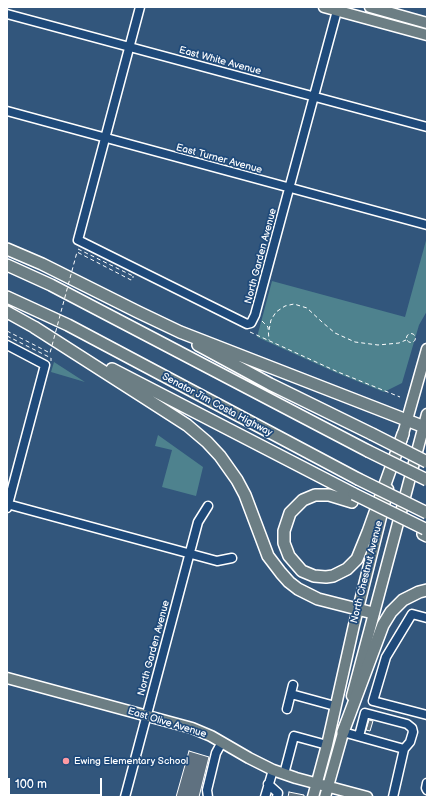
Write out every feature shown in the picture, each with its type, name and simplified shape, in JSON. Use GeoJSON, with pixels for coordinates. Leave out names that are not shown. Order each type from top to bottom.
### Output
{"type":"FeatureCollection","features":[{"type":"Feature","properties":{"kind":"highway"},"geometry":{"type":"LineString","coordinates":[[7,249],[42,264],[138,312],[270,384],[427,462]]}},
{"type":"Feature","properties":{"kind":"highway"},"geometry":{"type":"LineString","coordinates":[[7,265],[65,293],[368,451],[427,480]]}},
{"type":"Feature","properties":{"kind":"highway","name":"Senator Jim Costa Highway"},"geometry":{"type":"LineString","coordinates":[[7,297],[68,326],[358,479],[427,513]]}},
{"type":"Feature","properties":{"kind":"highway"},"geometry":{"type":"LineString","coordinates":[[7,312],[353,498],[425,532]]}},
{"type":"Feature","properties":{"kind":"highway"},"geometry":{"type":"LineString","coordinates":[[138,312],[208,343],[425,427]]}},
{"type":"Feature","properties":{"kind":"highway"},"geometry":{"type":"LineString","coordinates":[[34,327],[145,398],[202,437],[220,456],[237,480],[245,495],[268,556],[281,573],[298,589],[326,602],[373,613]]}},
{"type":"Feature","properties":{"kind":"highway"},"geometry":{"type":"LineString","coordinates":[[353,498],[315,495],[303,500],[290,513],[284,531],[284,543],[289,556],[302,571],[314,576],[333,576],[347,569],[357,559],[367,536],[403,434]]}},
{"type":"Feature","properties":{"kind":"highway"},"geometry":{"type":"LineString","coordinates":[[343,732],[383,625],[391,612],[403,600],[419,592],[427,590]]}},
{"type":"Feature","properties":{"kind":"main road"},"geometry":{"type":"LineString","coordinates":[[324,7],[337,9],[427,35]]}},
{"type":"Feature","properties":{"kind":"main road"},"geometry":{"type":"LineString","coordinates":[[370,7],[427,23]]}},
{"type":"Feature","properties":{"kind":"main road","name":"North Chestnut Avenue"},"geometry":{"type":"LineString","coordinates":[[313,797],[327,745],[357,609],[406,420],[427,349]]}},
{"type":"Feature","properties":{"kind":"main road","name":"North Chestnut Avenue"},"geometry":{"type":"LineString","coordinates":[[325,797],[373,613],[425,427],[427,414]]}},
{"type":"Feature","properties":{"kind":"main road","name":"East Olive Avenue"},"geometry":{"type":"LineString","coordinates":[[7,678],[192,728],[222,742],[273,770],[350,795],[363,797]]}},
{"type":"Feature","properties":{"kind":"street"},"geometry":{"type":"LineString","coordinates":[[106,138],[140,7]]}},
{"type":"Feature","properties":{"kind":"street","name":"North Garden Avenue"},"geometry":{"type":"LineString","coordinates":[[106,138],[78,240],[242,322],[247,324],[251,323],[255,316],[337,9]]}},
{"type":"Feature","properties":{"kind":"street","name":"East White Avenue"},"geometry":{"type":"LineString","coordinates":[[7,14],[427,127]]}},
{"type":"Feature","properties":{"kind":"street","name":"East Turner Avenue"},"geometry":{"type":"LineString","coordinates":[[7,111],[427,225]]}},
{"type":"Feature","properties":{"kind":"street"},"geometry":{"type":"LineString","coordinates":[[7,345],[45,365],[7,506],[217,561],[232,558]]}},
{"type":"Feature","properties":{"kind":"street","name":"North Garden Avenue"},"geometry":{"type":"LineString","coordinates":[[125,797],[198,522],[208,506]]}},
{"type":"Feature","properties":{"kind":"street"},"geometry":{"type":"LineString","coordinates":[[427,618],[412,614],[386,657],[373,701],[427,715]]}},
{"type":"Feature","properties":{"kind":"street"},"geometry":{"type":"LineString","coordinates":[[287,709],[293,685]]}},
{"type":"Feature","properties":{"kind":"street"},"geometry":{"type":"LineString","coordinates":[[291,694],[335,706]]}},
{"type":"Feature","properties":{"kind":"street"},"geometry":{"type":"LineString","coordinates":[[359,736],[365,713],[406,724],[412,728],[413,732],[410,742],[404,749],[393,797]]}},
{"type":"Feature","properties":{"kind":"street"},"geometry":{"type":"LineString","coordinates":[[343,732],[404,749]]}},
{"type":"Feature","properties":{"kind":"street"},"geometry":{"type":"LineString","coordinates":[[284,774],[294,736],[327,745]]}},
{"type":"Feature","properties":{"kind":"street"},"geometry":{"type":"LineString","coordinates":[[208,796],[207,790],[216,753],[222,742]]}},
{"type":"Feature","properties":{"kind":"street"},"geometry":{"type":"LineString","coordinates":[[265,797],[273,770]]}},
{"type":"Feature","properties":{"kind":"street"},"geometry":{"type":"LineString","coordinates":[[427,783],[427,790]]}},
{"type":"Feature","properties":{"kind":"street"},"geometry":{"type":"LineString","coordinates":[[268,784],[278,793],[277,797]]}},
{"type":"Feature","properties":{"kind":"path"},"geometry":{"type":"LineString","coordinates":[[7,332],[50,353],[77,252],[131,280],[133,276]]}},
{"type":"Feature","properties":{"kind":"path"},"geometry":{"type":"LineString","coordinates":[[269,341],[271,320],[276,312],[285,306],[294,304],[308,308],[335,333],[355,342],[378,345],[399,343],[406,340],[406,337],[409,334],[415,336]]}},
{"type":"Feature","properties":{"kind":"path"},"geometry":{"type":"LineString","coordinates":[[262,321],[269,330]]}},
{"type":"Feature","properties":{"kind":"path"},"geometry":{"type":"LineString","coordinates":[[250,332],[338,372],[400,397]]}},
{"type":"Feature","properties":{"kind":"path"},"geometry":{"type":"LineString","coordinates":[[406,340],[408,342],[412,342],[415,340],[415,336],[419,334]]}},
{"type":"Feature","properties":{"kind":"path"},"geometry":{"type":"LineString","coordinates":[[7,336],[51,358],[51,360],[45,365]]}},
{"type":"Feature","properties":{"kind":"green space"},"geometry":{"type":"Polygon","coordinates":[[[427,237],[427,311],[419,325],[402,383],[384,392],[337,373],[257,337],[272,281],[405,317],[427,237]]]}},
{"type":"Feature","properties":{"kind":"green space"},"geometry":{"type":"Polygon","coordinates":[[[54,362],[85,382],[51,372],[54,362]]]}},
{"type":"Feature","properties":{"kind":"green space"},"geometry":{"type":"Polygon","coordinates":[[[158,435],[203,467],[196,496],[162,487],[172,450],[155,446],[158,435]]]}},
{"type":"Feature","properties":{"kind":"building"},"geometry":{"type":"Polygon","coordinates":[[[369,720],[373,721],[370,731],[366,730],[369,720]]]}},
{"type":"Feature","properties":{"kind":"building"},"geometry":{"type":"Polygon","coordinates":[[[189,751],[209,757],[199,797],[176,797],[189,751]]]}},
{"type":"Feature","properties":{"kind":"building"},"geometry":{"type":"Polygon","coordinates":[[[289,792],[304,795],[304,797],[288,797],[289,792]]]}},
{"type":"Feature","properties":{"kind":"place","name":"Ewing Elementary School"},"geometry":{"type":"Point","coordinates":[66,761]}}]}
